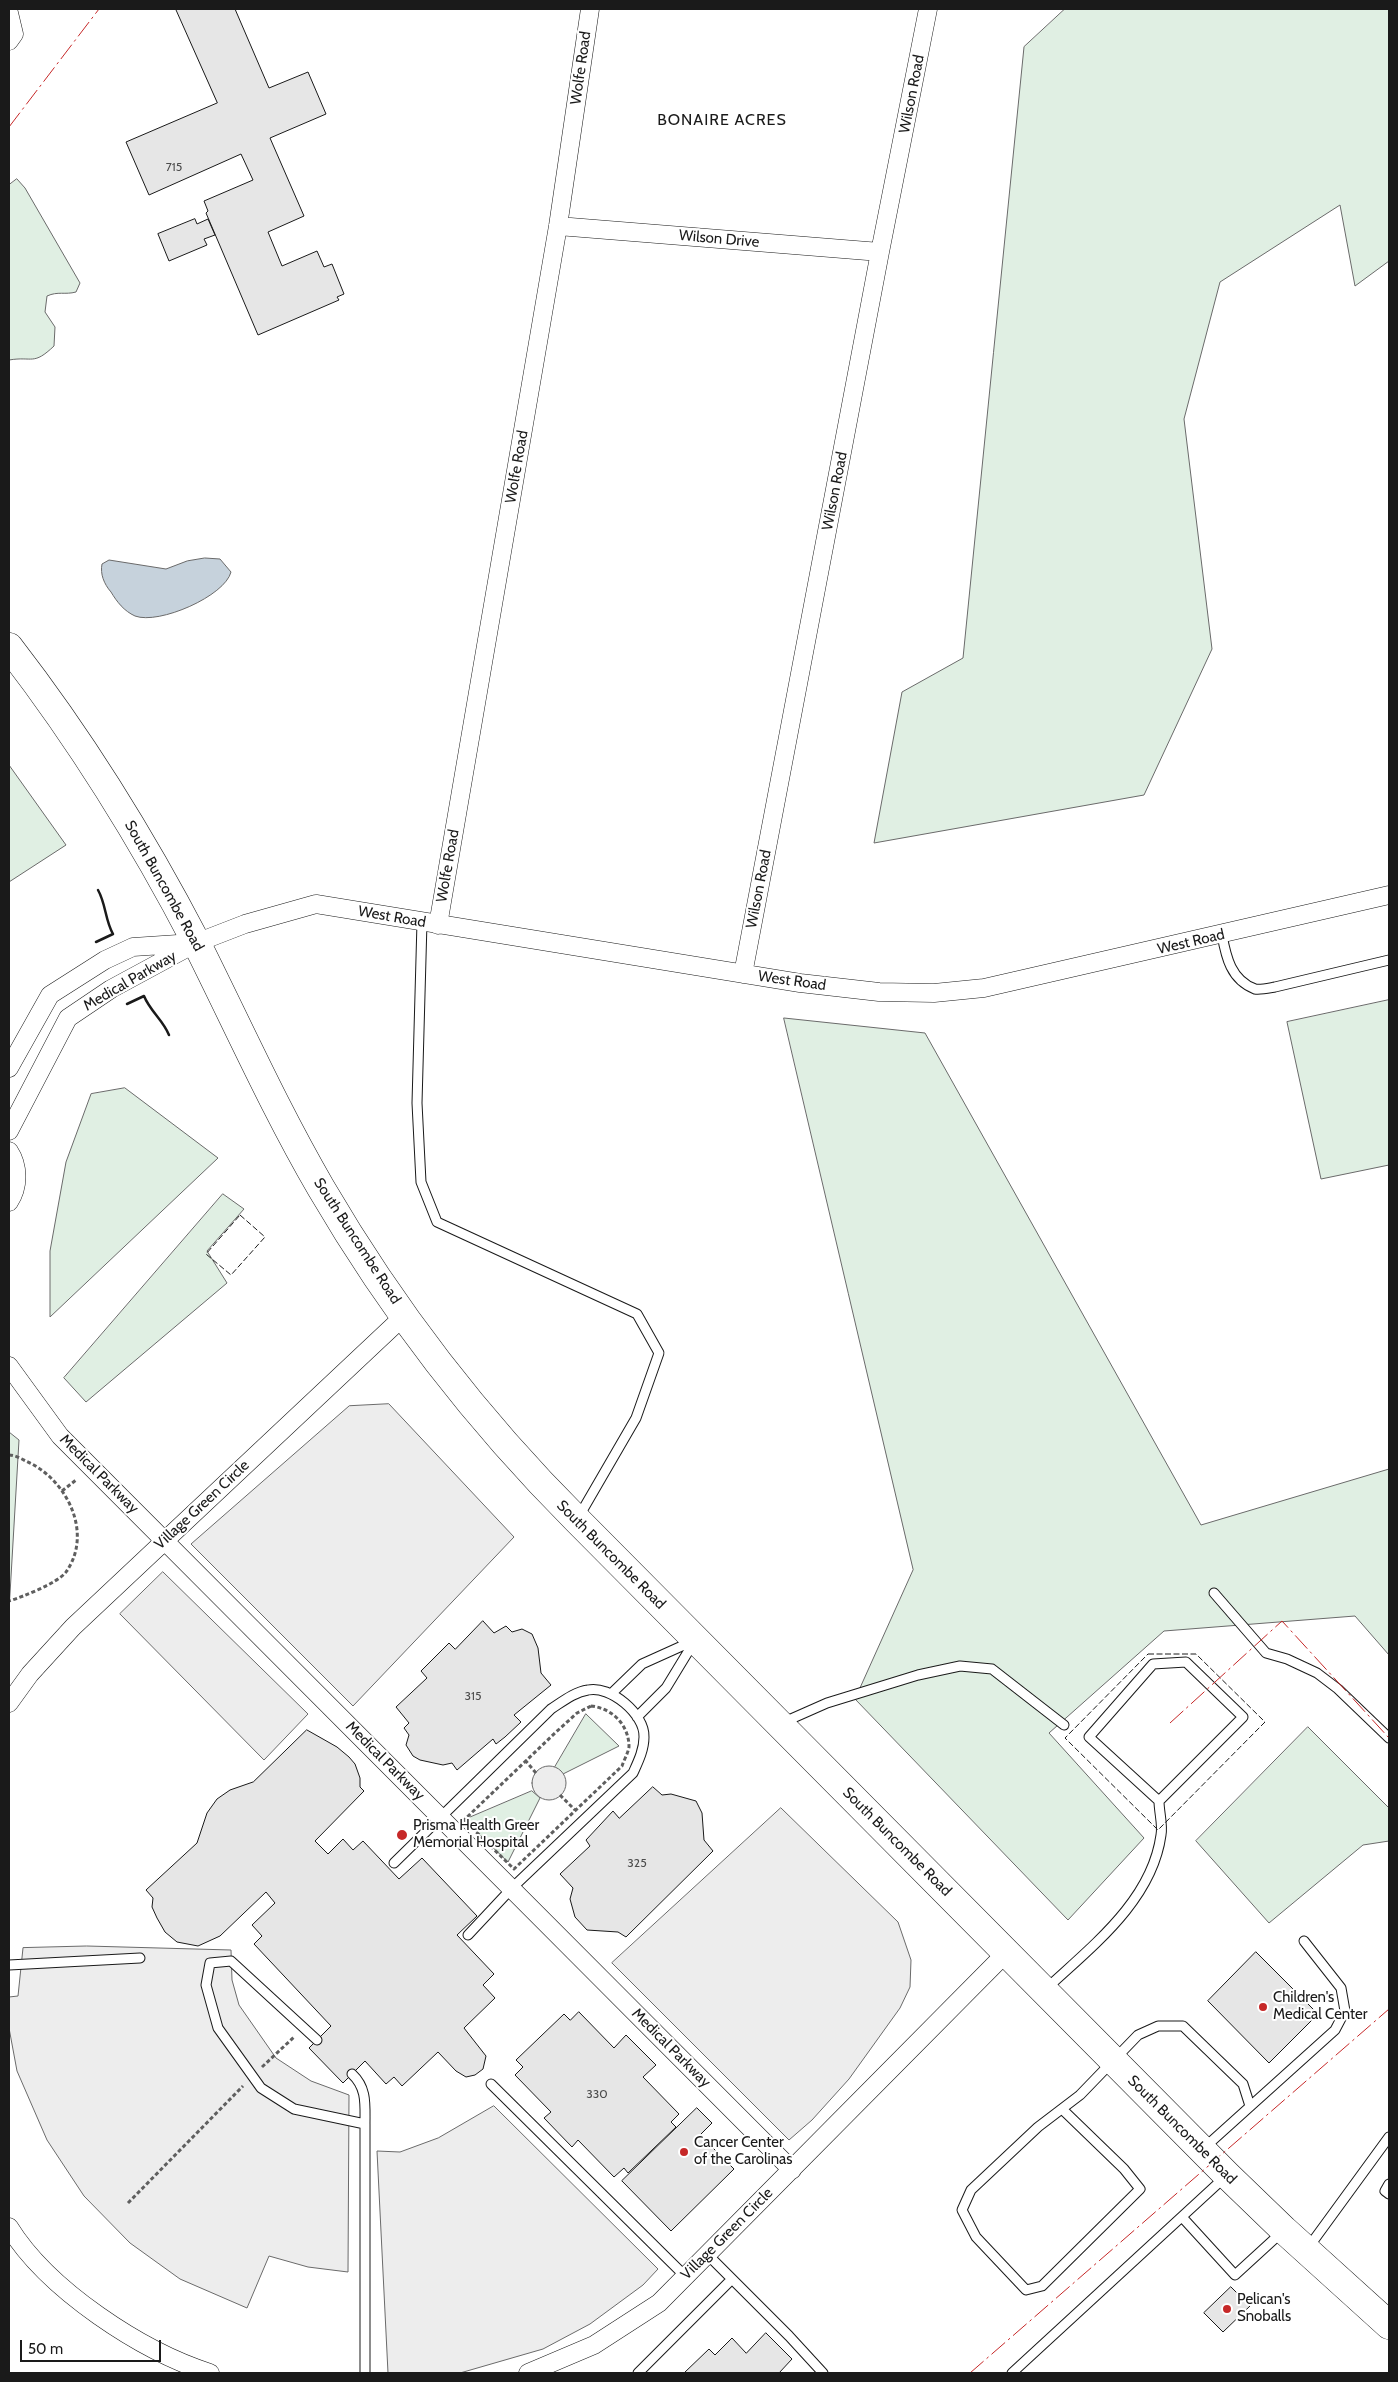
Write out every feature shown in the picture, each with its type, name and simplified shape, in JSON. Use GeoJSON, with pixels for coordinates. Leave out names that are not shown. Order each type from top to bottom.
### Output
{"type":"FeatureCollection","features":[{"type":"Feature","properties":{"kind":"main road","name":"South Buncombe Road"},"geometry":{"type":"LineString","coordinates":[[9,647],[41,688],[84,750],[127,820],[196,943],[280,1113],[320,1187],[372,1269],[452,1379],[503,1441],[577,1520],[695,1640],[1227,2175],[1284,2230],[1389,2325]]}},
{"type":"Feature","properties":{"kind":"street","name":"Wolfe Road"},"geometry":{"type":"LineString","coordinates":[[430,924],[558,226],[590,9]]}},
{"type":"Feature","properties":{"kind":"street","name":"Wilson Road"},"geometry":{"type":"LineString","coordinates":[[743,974],[928,9]]}},
{"type":"Feature","properties":{"kind":"street"},"geometry":{"type":"LineString","coordinates":[[9,13],[14,34],[9,41]]}},
{"type":"Feature","properties":{"kind":"street","name":"Wilson Drive"},"geometry":{"type":"LineString","coordinates":[[558,226],[880,252]]}},
{"type":"Feature","properties":{"kind":"street","name":"West Road"},"geometry":{"type":"LineString","coordinates":[[196,943],[245,924],[316,904],[743,974],[879,992],[934,993],[984,988],[1222,935],[1389,895]]}},
{"type":"Feature","properties":{"kind":"street","name":"Medical Parkway"},"geometry":{"type":"LineString","coordinates":[[9,1068],[50,996],[106,960],[133,947],[196,943]]}},
{"type":"Feature","properties":{"kind":"street","name":"Medical Parkway"},"geometry":{"type":"LineString","coordinates":[[9,1131],[68,1018],[111,989],[196,943]]}},
{"type":"Feature","properties":{"kind":"street"},"geometry":{"type":"LineString","coordinates":[[9,1151],[16,1169],[16,1183],[9,1202]]}},
{"type":"Feature","properties":{"kind":"street","name":"Village Green Circle"},"geometry":{"type":"LineString","coordinates":[[9,1703],[30,1674],[73,1627],[405,1315]]}},
{"type":"Feature","properties":{"kind":"street","name":"Medical Parkway"},"geometry":{"type":"LineString","coordinates":[[9,1366],[60,1436],[792,2170]]}},
{"type":"Feature","properties":{"kind":"street","name":"Village Green Circle"},"geometry":{"type":"LineString","coordinates":[[528,2373],[594,2345],[659,2303],[1006,1953]]}},
{"type":"Feature","properties":{"kind":"street"},"geometry":{"type":"LineString","coordinates":[[9,2227],[46,2271],[80,2302],[118,2328],[180,2364],[210,2373]]}},
{"type":"Feature","properties":{"kind":"lane"},"geometry":{"type":"LineString","coordinates":[[430,924],[417,1103],[421,1182],[437,1222],[637,1314],[659,1352],[636,1418],[577,1520]]}},
{"type":"Feature","properties":{"kind":"lane"},"geometry":{"type":"LineString","coordinates":[[1222,935],[1227,959],[1236,976],[1256,989],[1274,988],[1389,960]]}},
{"type":"Feature","properties":{"kind":"lane"},"geometry":{"type":"LineString","coordinates":[[1214,1593],[1266,1653],[1287,1659],[1317,1673],[1338,1689],[1389,1738]]}},
{"type":"Feature","properties":{"kind":"lane"},"geometry":{"type":"LineString","coordinates":[[612,1694],[642,1664],[695,1640]]}},
{"type":"Feature","properties":{"kind":"lane"},"geometry":{"type":"LineString","coordinates":[[637,1717],[666,1688],[695,1640]]}},
{"type":"Feature","properties":{"kind":"lane"},"geometry":{"type":"LineString","coordinates":[[1044,1991],[1112,1927],[1141,1889],[1154,1859],[1161,1834],[1158,1801],[1090,1737],[1153,1664],[1186,1662],[1243,1717],[1158,1801]]}},
{"type":"Feature","properties":{"kind":"lane"},"geometry":{"type":"LineString","coordinates":[[779,1724],[827,1702],[918,1675],[960,1666],[992,1669],[1064,1725]]}},
{"type":"Feature","properties":{"kind":"lane"},"geometry":{"type":"LineString","coordinates":[[394,1863],[551,1709],[566,1699],[588,1690],[604,1690],[620,1699],[637,1717],[645,1735],[641,1755],[633,1773],[512,1888],[468,1935]]}},
{"type":"Feature","properties":{"kind":"lane"},"geometry":{"type":"LineString","coordinates":[[1202,2150],[1335,2030],[1345,2011],[1341,1988],[1304,1941]]}},
{"type":"Feature","properties":{"kind":"lane"},"geometry":{"type":"LineString","coordinates":[[9,1964],[140,1958]]}},
{"type":"Feature","properties":{"kind":"lane"},"geometry":{"type":"LineString","coordinates":[[317,2040],[231,1961],[210,1963],[206,1985],[218,2028],[261,2088],[294,2109],[365,2124]]}},
{"type":"Feature","properties":{"kind":"lane"},"geometry":{"type":"LineString","coordinates":[[1062,2109],[1124,2169],[1140,2189],[1042,2286],[1026,2290],[976,2237],[962,2210],[971,2190],[1038,2127],[1080,2095],[1138,2035],[1158,2026],[1183,2026],[1243,2084],[1250,2106]]}},
{"type":"Feature","properties":{"kind":"lane"},"geometry":{"type":"LineString","coordinates":[[352,2074],[360,2081],[365,2092],[366,2373]]}},
{"type":"Feature","properties":{"kind":"lane"},"geometry":{"type":"LineString","coordinates":[[491,2084],[685,2276]]}},
{"type":"Feature","properties":{"kind":"lane"},"geometry":{"type":"LineString","coordinates":[[1306,2250],[1389,2136]]}},
{"type":"Feature","properties":{"kind":"lane"},"geometry":{"type":"LineString","coordinates":[[1012,2373],[1227,2175]]}},
{"type":"Feature","properties":{"kind":"lane"},"geometry":{"type":"LineString","coordinates":[[1389,2184],[1385,2191],[1389,2194]]}},
{"type":"Feature","properties":{"kind":"lane"},"geometry":{"type":"LineString","coordinates":[[1182,2218],[1235,2275],[1284,2230]]}},
{"type":"Feature","properties":{"kind":"lane"},"geometry":{"type":"LineString","coordinates":[[707,2254],[823,2373]]}},
{"type":"Feature","properties":{"kind":"lane"},"geometry":{"type":"LineString","coordinates":[[638,2373],[732,2279]]}},
{"type":"Feature","properties":{"kind":"path"},"geometry":{"type":"LineString","coordinates":[[9,1455],[35,1466],[59,1484],[74,1512],[78,1546],[65,1573],[28,1596],[9,1602]]}},
{"type":"Feature","properties":{"kind":"path"},"geometry":{"type":"LineString","coordinates":[[62,1491],[76,1480]]}},
{"type":"Feature","properties":{"kind":"path"},"geometry":{"type":"LineString","coordinates":[[591,1706],[604,1708],[616,1716],[626,1732],[629,1748],[622,1766],[514,1869],[464,1820],[577,1713],[591,1706]]}},
{"type":"Feature","properties":{"kind":"path"},"geometry":{"type":"LineString","coordinates":[[128,2203],[253,2076],[304,2028]]}},
{"type":"Feature","properties":{"kind":"green space"},"geometry":{"type":"Polygon","coordinates":[[[1065,9],[1389,9],[1389,261],[1355,286],[1340,205],[1220,282],[1184,419],[1212,649],[1144,795],[874,843],[902,692],[963,658],[1024,47],[1065,9]]]}},
{"type":"Feature","properties":{"kind":"green space"},"geometry":{"type":"Polygon","coordinates":[[[17,179],[25,188],[80,283],[76,292],[47,296],[45,312],[55,327],[54,346],[37,358],[9,360],[9,185],[17,179]]]}},
{"type":"Feature","properties":{"kind":"green space"},"geometry":{"type":"Polygon","coordinates":[[[9,765],[66,845],[9,882],[9,765]]]}},
{"type":"Feature","properties":{"kind":"green space"},"geometry":{"type":"Polygon","coordinates":[[[1389,1000],[1389,1165],[1321,1179],[1287,1022],[1389,1000]]]}},
{"type":"Feature","properties":{"kind":"green space"},"geometry":{"type":"Polygon","coordinates":[[[784,1018],[925,1033],[1201,1525],[1389,1469],[1389,1655],[1355,1616],[1164,1631],[1049,1733],[1144,1838],[1068,1920],[855,1699],[913,1570],[784,1018]]]}},
{"type":"Feature","properties":{"kind":"green space"},"geometry":{"type":"Polygon","coordinates":[[[125,1088],[218,1158],[50,1317],[50,1251],[66,1162],[91,1094],[125,1088]]]}},
{"type":"Feature","properties":{"kind":"green space"},"geometry":{"type":"Polygon","coordinates":[[[223,1194],[244,1209],[207,1251],[227,1283],[86,1402],[64,1378],[223,1194]]]}},
{"type":"Feature","properties":{"kind":"green space"},"geometry":{"type":"Polygon","coordinates":[[[9,1432],[19,1440],[9,1611],[9,1432]]]}},
{"type":"Feature","properties":{"kind":"green space"},"geometry":{"type":"Polygon","coordinates":[[[586,1714],[619,1746],[563,1774],[555,1767],[586,1714]]]}},
{"type":"Feature","properties":{"kind":"green space"},"geometry":{"type":"Polygon","coordinates":[[[1308,1727],[1389,1808],[1389,1841],[1363,1845],[1269,1923],[1196,1841],[1308,1727]]]}},
{"type":"Feature","properties":{"kind":"green space"},"geometry":{"type":"Polygon","coordinates":[[[532,1791],[540,1798],[508,1862],[464,1820],[532,1791]]]}},
{"type":"Feature","properties":{"kind":"shaded area"},"geometry":{"type":"Polygon","coordinates":[[[205,558],[220,559],[231,572],[226,581],[204,599],[190,606],[159,616],[146,618],[127,612],[118,603],[102,575],[102,564],[109,560],[166,569],[187,561],[205,558]]]}},
{"type":"Feature","properties":{"kind":"shaded area"},"geometry":{"type":"Polygon","coordinates":[[[389,1404],[514,1537],[353,1706],[191,1544],[349,1406],[389,1404]]]}},
{"type":"Feature","properties":{"kind":"shaded area"},"geometry":{"type":"Polygon","coordinates":[[[163,1572],[308,1714],[264,1760],[120,1614],[163,1572]]]}},
{"type":"Feature","properties":{"kind":"shaded area"},"geometry":{"type":"Polygon","coordinates":[[[549,1766],[556,1767],[561,1771],[565,1776],[565,1790],[561,1795],[556,1799],[549,1800],[542,1799],[537,1795],[533,1790],[532,1783],[533,1776],[537,1771],[542,1767],[549,1766]]]}},
{"type":"Feature","properties":{"kind":"shaded area"},"geometry":{"type":"Polygon","coordinates":[[[781,1808],[898,1922],[911,1960],[910,1987],[900,2008],[849,2079],[812,2120],[789,2140],[612,1963],[781,1808]]]}},
{"type":"Feature","properties":{"kind":"shaded area"},"geometry":{"type":"Polygon","coordinates":[[[87,1946],[231,1950],[232,1980],[239,2005],[276,2058],[311,2081],[349,2095],[348,2272],[308,2267],[269,2256],[247,2308],[180,2279],[130,2243],[84,2196],[47,2140],[17,2071],[9,2028],[9,1997],[18,1996],[23,1948],[87,1946]]]}},
{"type":"Feature","properties":{"kind":"shaded area"},"geometry":{"type":"Polygon","coordinates":[[[494,2106],[658,2269],[643,2285],[590,2324],[543,2349],[460,2373],[388,2373],[377,2151],[400,2152],[438,2138],[494,2106]]]}},
{"type":"Feature","properties":{"kind":"building"},"geometry":{"type":"Polygon","coordinates":[[[176,9],[235,9],[269,88],[308,72],[326,114],[270,138],[304,216],[268,232],[282,266],[317,251],[324,267],[332,264],[344,294],[337,297],[339,300],[258,335],[206,213],[208,211],[204,201],[253,180],[241,154],[149,195],[126,142],[217,103],[176,9]]]}},
{"type":"Feature","properties":{"kind":"building"},"geometry":{"type":"Polygon","coordinates":[[[195,219],[197,224],[208,219],[215,235],[204,239],[207,245],[169,261],[158,234],[195,219]]]}},
{"type":"Feature","properties":{"kind":"building"},"geometry":{"type":"Polygon","coordinates":[[[483,1621],[494,1633],[506,1626],[512,1632],[522,1629],[532,1634],[538,1648],[541,1673],[551,1685],[514,1715],[521,1722],[505,1737],[496,1744],[493,1739],[457,1770],[452,1763],[443,1765],[420,1760],[413,1756],[406,1745],[409,1735],[404,1728],[409,1723],[396,1707],[427,1678],[421,1671],[449,1643],[455,1649],[483,1621]]]}},
{"type":"Feature","properties":{"kind":"building"},"geometry":{"type":"Polygon","coordinates":[[[307,1730],[337,1747],[349,1757],[355,1764],[360,1778],[360,1787],[364,1791],[315,1841],[328,1854],[343,1839],[353,1850],[363,1841],[399,1879],[422,1858],[477,1916],[457,1935],[494,1974],[483,1985],[495,1998],[464,2028],[486,2056],[483,2069],[475,2075],[466,2077],[456,2071],[438,2052],[402,2086],[394,2077],[386,2084],[365,2061],[343,2083],[309,2048],[331,2026],[254,1944],[262,1936],[252,1925],[275,1903],[266,1892],[220,1936],[198,1946],[177,1942],[165,1932],[157,1918],[152,1907],[153,1898],[146,1890],[197,1843],[207,1813],[217,1799],[230,1790],[253,1782],[307,1730]]]}},
{"type":"Feature","properties":{"kind":"building"},"geometry":{"type":"Polygon","coordinates":[[[653,1787],[662,1795],[671,1794],[696,1801],[702,1813],[704,1840],[713,1851],[626,1937],[618,1932],[587,1930],[575,1917],[570,1899],[573,1888],[560,1874],[590,1846],[586,1840],[613,1811],[619,1818],[653,1787]]]}},
{"type":"Feature","properties":{"kind":"building","name":"Children's Medical Center"},"geometry":{"type":"Polygon","coordinates":[[[1256,1952],[1318,2014],[1269,2063],[1208,2001],[1256,1952]]]}},
{"type":"Feature","properties":{"kind":"building"},"geometry":{"type":"Polygon","coordinates":[[[579,2012],[614,2048],[626,2035],[656,2065],[643,2077],[679,2114],[671,2122],[676,2127],[628,2173],[624,2168],[614,2177],[578,2140],[572,2147],[544,2118],[551,2112],[515,2075],[523,2067],[516,2060],[564,2014],[570,2020],[579,2012]]]}},
{"type":"Feature","properties":{"kind":"building","name":"Cancer Center of the Carolinas"},"geometry":{"type":"Polygon","coordinates":[[[697,2108],[712,2123],[700,2135],[734,2169],[671,2231],[622,2181],[697,2108]]]}},
{"type":"Feature","properties":{"kind":"building","name":"Pelican's Snoballs"},"geometry":{"type":"Polygon","coordinates":[[[1231,2287],[1250,2306],[1223,2332],[1204,2313],[1231,2287]]]}},
{"type":"Feature","properties":{"kind":"building"},"geometry":{"type":"Polygon","coordinates":[[[766,2333],[792,2359],[779,2373],[684,2373],[709,2349],[715,2355],[732,2338],[746,2353],[766,2333]]]}},
{"type":"Feature","properties":{"kind":"fence"},"geometry":{"type":"LineString","coordinates":[[240,1215],[265,1237],[231,1275],[206,1254],[240,1215]]}},
{"type":"Feature","properties":{"kind":"fence"},"geometry":{"type":"LineString","coordinates":[[1148,1654],[1196,1654],[1265,1722],[1158,1830],[1065,1738],[1148,1654]]}},
{"type":"Feature","properties":{"kind":"wall"},"geometry":{"type":"LineString","coordinates":[[96,942],[113,934],[98,890]]}},
{"type":"Feature","properties":{"kind":"wall"},"geometry":{"type":"LineString","coordinates":[[127,1004],[144,996],[169,1035]]}},
{"type":"Feature","properties":{"kind":"power"},"geometry":{"type":"LineString","coordinates":[[9,127],[99,9]]}},
{"type":"Feature","properties":{"kind":"power"},"geometry":{"type":"LineString","coordinates":[[1170,1723],[1282,1621],[1389,1738]]}},
{"type":"Feature","properties":{"kind":"power"},"geometry":{"type":"LineString","coordinates":[[970,2373],[1389,2009]]}},
{"type":"Feature","properties":{"kind":"place","name":"Prisma Health Greer Memorial Hospital"},"geometry":{"type":"Point","coordinates":[402,1835]}},
{"type":"Feature","properties":{"kind":"place","name":"Children's Medical Center"},"geometry":{"type":"Point","coordinates":[1263,2007]}},
{"type":"Feature","properties":{"kind":"place","name":"Cancer Center of the Carolinas"},"geometry":{"type":"Point","coordinates":[684,2152]}},
{"type":"Feature","properties":{"kind":"place","name":"Pelican's Snoballs"},"geometry":{"type":"Point","coordinates":[1227,2309]}},
{"type":"Feature","properties":{"kind":"district","name":"BONAIRE ACRES"},"geometry":{"type":"Point","coordinates":[722,120]}}]}
